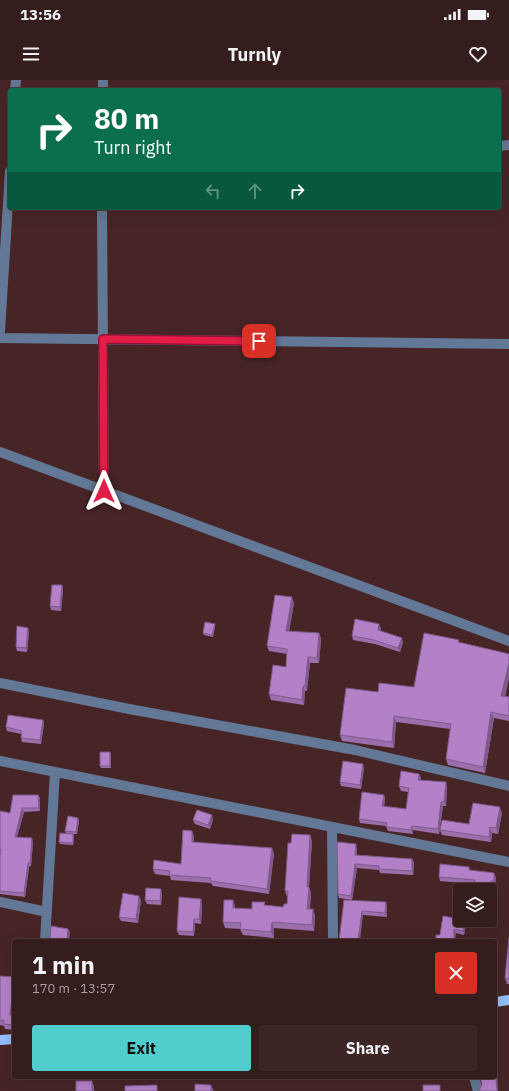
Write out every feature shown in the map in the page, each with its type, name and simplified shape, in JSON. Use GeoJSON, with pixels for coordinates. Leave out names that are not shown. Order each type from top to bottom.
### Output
{"type":"FeatureCollection","features":[{"type":"Feature","properties":{"kind":"main road"},"geometry":{"type":"LineString","coordinates":[[497,1002],[509,1000]]}},
{"type":"Feature","properties":{"kind":"main road"},"geometry":{"type":"LineString","coordinates":[[0,1040],[12,1039]]}},
{"type":"Feature","properties":{"kind":"street"},"geometry":{"type":"LineString","coordinates":[[0,331],[6,184]]}},
{"type":"Feature","properties":{"kind":"street"},"geometry":{"type":"LineString","coordinates":[[102,210],[104,491]]}},
{"type":"Feature","properties":{"kind":"street"},"geometry":{"type":"LineString","coordinates":[[0,338],[509,344]]}},
{"type":"Feature","properties":{"kind":"street"},"geometry":{"type":"LineString","coordinates":[[0,452],[509,641]]}},
{"type":"Feature","properties":{"kind":"street"},"geometry":{"type":"LineString","coordinates":[[0,683],[129,709],[355,750],[509,786]]}},
{"type":"Feature","properties":{"kind":"street"},"geometry":{"type":"LineString","coordinates":[[0,761],[509,862]]}},
{"type":"Feature","properties":{"kind":"street"},"geometry":{"type":"LineString","coordinates":[[45,939],[55,772]]}},
{"type":"Feature","properties":{"kind":"street"},"geometry":{"type":"LineString","coordinates":[[332,826],[333,939]]}},
{"type":"Feature","properties":{"kind":"street"},"geometry":{"type":"LineString","coordinates":[[0,902],[47,912]]}},
{"type":"Feature","properties":{"kind":"street"},"geometry":{"type":"LineString","coordinates":[[475,1079],[478,1091]]}},
{"type":"Feature","properties":{"kind":"building"},"geometry":{"type":"Polygon","coordinates":[[[52,585],[62,585],[60,607],[50,606],[52,585]]]}},
{"type":"Feature","properties":{"kind":"building"},"geometry":{"type":"Polygon","coordinates":[[[275,595],[292,597],[286,631],[319,633],[317,658],[308,657],[302,700],[269,694],[273,665],[286,667],[287,649],[267,646],[275,595]]]}},
{"type":"Feature","properties":{"kind":"building"},"geometry":{"type":"Polygon","coordinates":[[[355,619],[379,624],[378,630],[402,638],[398,648],[374,640],[352,636],[355,619]]]}},
{"type":"Feature","properties":{"kind":"building"},"geometry":{"type":"Polygon","coordinates":[[[205,622],[215,624],[212,635],[203,633],[205,622]]]}},
{"type":"Feature","properties":{"kind":"building"},"geometry":{"type":"Polygon","coordinates":[[[17,626],[28,628],[26,648],[16,647],[17,626]]]}},
{"type":"Feature","properties":{"kind":"building"},"geometry":{"type":"Polygon","coordinates":[[[424,633],[459,640],[458,642],[509,654],[509,663],[501,696],[509,697],[509,716],[491,712],[483,767],[446,759],[451,724],[394,716],[392,742],[340,735],[346,688],[378,692],[379,683],[414,687],[424,633]]]}},
{"type":"Feature","properties":{"kind":"building"},"geometry":{"type":"Polygon","coordinates":[[[8,715],[43,720],[40,740],[21,738],[22,731],[6,727],[8,715]]]}},
{"type":"Feature","properties":{"kind":"building"},"geometry":{"type":"Polygon","coordinates":[[[100,752],[110,752],[110,766],[100,766],[100,752]]]}},
{"type":"Feature","properties":{"kind":"building"},"geometry":{"type":"Polygon","coordinates":[[[343,761],[363,764],[360,785],[340,782],[343,761]]]}},
{"type":"Feature","properties":{"kind":"building"},"geometry":{"type":"Polygon","coordinates":[[[401,771],[419,774],[418,780],[446,782],[444,802],[441,802],[438,829],[412,826],[411,830],[386,827],[387,823],[359,819],[362,792],[384,795],[382,806],[406,809],[409,788],[399,786],[401,771]]]}},
{"type":"Feature","properties":{"kind":"building"},"geometry":{"type":"Polygon","coordinates":[[[13,795],[38,795],[39,808],[22,808],[15,837],[32,838],[30,863],[28,863],[24,893],[0,891],[0,811],[10,813],[13,795]]]}},
{"type":"Feature","properties":{"kind":"building"},"geometry":{"type":"Polygon","coordinates":[[[473,803],[500,807],[496,828],[490,827],[489,837],[440,830],[442,820],[469,824],[473,803]]]}},
{"type":"Feature","properties":{"kind":"building"},"geometry":{"type":"Polygon","coordinates":[[[197,810],[212,815],[208,825],[193,820],[197,810]]]}},
{"type":"Feature","properties":{"kind":"building"},"geometry":{"type":"Polygon","coordinates":[[[68,816],[78,818],[76,832],[65,831],[68,816]]]}},
{"type":"Feature","properties":{"kind":"building"},"geometry":{"type":"Polygon","coordinates":[[[183,830],[192,831],[192,842],[272,848],[267,889],[211,881],[211,878],[169,875],[170,871],[153,869],[154,860],[181,864],[183,830]]]}},
{"type":"Feature","properties":{"kind":"building"},"geometry":{"type":"Polygon","coordinates":[[[60,833],[73,834],[73,843],[59,842],[60,833]]]}},
{"type":"Feature","properties":{"kind":"building"},"geometry":{"type":"Polygon","coordinates":[[[292,834],[310,835],[307,909],[313,909],[312,925],[272,922],[271,932],[240,929],[241,923],[223,922],[224,900],[233,900],[233,908],[252,909],[252,902],[265,902],[264,905],[283,907],[284,904],[287,904],[288,891],[285,891],[288,843],[291,843],[292,834]]]}},
{"type":"Feature","properties":{"kind":"building"},"geometry":{"type":"Polygon","coordinates":[[[337,842],[356,844],[355,855],[412,859],[412,871],[379,869],[379,866],[355,864],[351,896],[338,894],[337,842]]]}},
{"type":"Feature","properties":{"kind":"building"},"geometry":{"type":"Polygon","coordinates":[[[440,864],[469,867],[469,870],[494,873],[494,881],[491,881],[491,883],[475,883],[475,880],[439,877],[440,864]]]}},
{"type":"Feature","properties":{"kind":"building"},"geometry":{"type":"Polygon","coordinates":[[[146,888],[161,889],[160,901],[145,900],[146,888]]]}},
{"type":"Feature","properties":{"kind":"building"},"geometry":{"type":"Polygon","coordinates":[[[123,893],[139,896],[136,919],[119,917],[123,893]]]}},
{"type":"Feature","properties":{"kind":"building"},"geometry":{"type":"Polygon","coordinates":[[[179,897],[201,899],[199,919],[194,919],[193,932],[177,931],[179,897]]]}},
{"type":"Feature","properties":{"kind":"building"},"geometry":{"type":"Polygon","coordinates":[[[344,900],[386,902],[385,913],[362,911],[358,939],[339,939],[344,900]]]}},
{"type":"Feature","properties":{"kind":"building"},"geometry":{"type":"Polygon","coordinates":[[[443,916],[453,918],[453,927],[464,927],[463,931],[454,929],[454,939],[436,939],[436,935],[440,935],[443,916]]]}},
{"type":"Feature","properties":{"kind":"building"},"geometry":{"type":"Polygon","coordinates":[[[51,926],[68,929],[67,939],[50,938],[51,926]]]}},
{"type":"Feature","properties":{"kind":"building"},"geometry":{"type":"Polygon","coordinates":[[[509,938],[509,979],[505,978],[509,938]]]}},
{"type":"Feature","properties":{"kind":"building"},"geometry":{"type":"Polygon","coordinates":[[[0,976],[12,977],[10,1015],[12,1015],[12,1025],[3,1024],[4,1020],[0,1020],[0,976]]]}},
{"type":"Feature","properties":{"kind":"building"},"geometry":{"type":"Polygon","coordinates":[[[481,1079],[496,1079],[497,1091],[479,1091],[482,1084],[481,1079]]]}},
{"type":"Feature","properties":{"kind":"building"},"geometry":{"type":"Polygon","coordinates":[[[76,1081],[92,1081],[92,1091],[76,1091],[76,1081]]]}},
{"type":"Feature","properties":{"kind":"building"},"geometry":{"type":"Polygon","coordinates":[[[195,1084],[211,1085],[211,1091],[195,1091],[195,1084]]]}},
{"type":"Feature","properties":{"kind":"building"},"geometry":{"type":"Polygon","coordinates":[[[157,1085],[157,1091],[125,1091],[125,1086],[157,1085]]]}},
{"type":"Feature","properties":{"kind":"building"},"geometry":{"type":"Polygon","coordinates":[[[423,1085],[440,1085],[440,1091],[423,1091],[423,1085]]]}},
{"type":"Feature","properties":{"kind":"route"},"geometry":{"type":"LineString","coordinates":[[104,491],[103,339],[259,341]]}}]}
